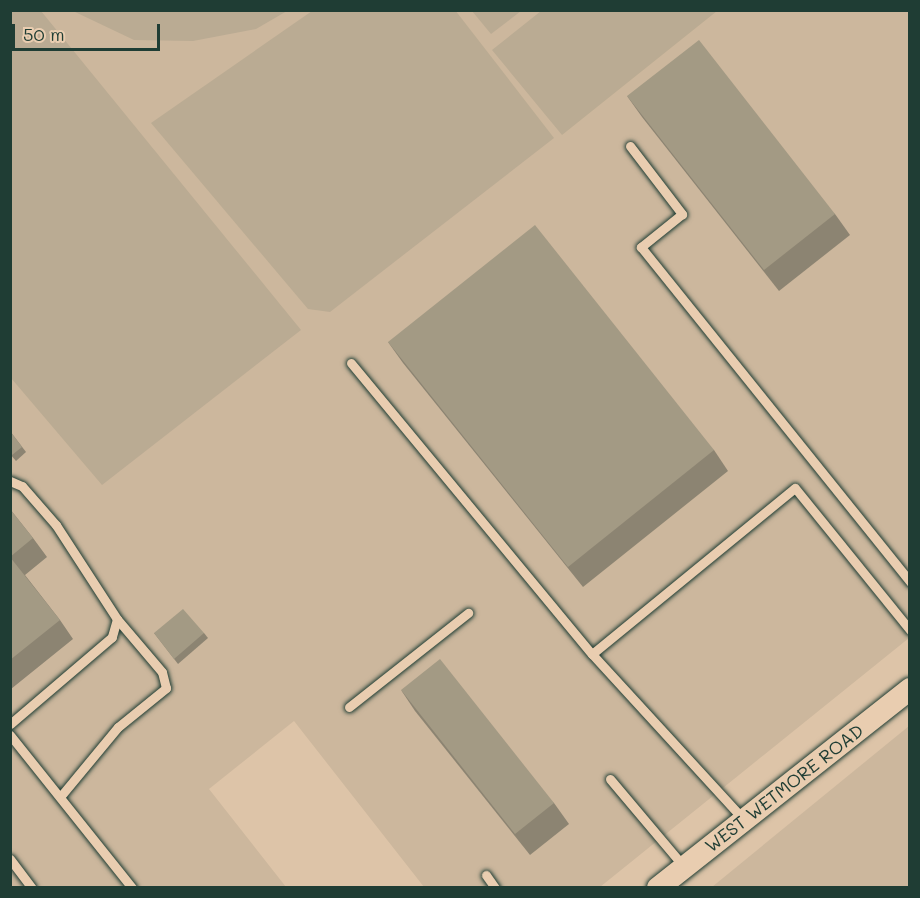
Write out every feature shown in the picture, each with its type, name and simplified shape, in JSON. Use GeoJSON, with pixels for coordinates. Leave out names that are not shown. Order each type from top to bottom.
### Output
{"type":"FeatureCollection","features":[{"type":"Feature","properties":{"kind":"street","name":"WEST WETMORE ROAD"},"geometry":{"type":"LineString","coordinates":[[658,888],[909,689]]}},
{"type":"Feature","properties":{"kind":"lane"},"geometry":{"type":"LineString","coordinates":[[630,146],[682,214],[641,247],[909,582]]}},
{"type":"Feature","properties":{"kind":"lane"},"geometry":{"type":"LineString","coordinates":[[351,363],[592,654],[744,820]]}},
{"type":"Feature","properties":{"kind":"lane"},"geometry":{"type":"LineString","coordinates":[[10,481],[22,486],[57,525],[117,619],[162,672],[166,688],[118,727],[60,797]]}},
{"type":"Feature","properties":{"kind":"lane"},"geometry":{"type":"LineString","coordinates":[[592,654],[795,488],[909,630]]}},
{"type":"Feature","properties":{"kind":"lane"},"geometry":{"type":"LineString","coordinates":[[349,707],[468,613]]}},
{"type":"Feature","properties":{"kind":"lane"},"geometry":{"type":"LineString","coordinates":[[10,724],[112,637],[117,619]]}},
{"type":"Feature","properties":{"kind":"lane"},"geometry":{"type":"LineString","coordinates":[[10,735],[132,888]]}},
{"type":"Feature","properties":{"kind":"lane"},"geometry":{"type":"LineString","coordinates":[[610,779],[684,867]]}},
{"type":"Feature","properties":{"kind":"lane"},"geometry":{"type":"LineString","coordinates":[[10,859],[32,888]]}},
{"type":"Feature","properties":{"kind":"lane"},"geometry":{"type":"LineString","coordinates":[[486,875],[495,888]]}},
{"type":"Feature","properties":{"kind":"shaded area"},"geometry":{"type":"Polygon","coordinates":[[[455,10],[554,138],[330,312],[308,309],[151,123],[312,11],[455,10]]]}},
{"type":"Feature","properties":{"kind":"shaded area"},"geometry":{"type":"Polygon","coordinates":[[[10,11],[909,11],[909,638],[600,887],[424,887],[294,721],[209,789],[286,887],[11,887],[10,11]]]}},
{"type":"Feature","properties":{"kind":"shaded area"},"geometry":{"type":"Polygon","coordinates":[[[10,11],[41,11],[301,330],[102,485],[11,378],[10,11]]]}},
{"type":"Feature","properties":{"kind":"shaded area"},"geometry":{"type":"Polygon","coordinates":[[[73,11],[287,11],[256,29],[193,41],[134,40],[73,11]]]}},
{"type":"Feature","properties":{"kind":"shaded area"},"geometry":{"type":"Polygon","coordinates":[[[472,11],[521,11],[491,34],[472,11]]]}},
{"type":"Feature","properties":{"kind":"shaded area"},"geometry":{"type":"Polygon","coordinates":[[[541,11],[717,11],[562,135],[492,50],[541,11]]]}},
{"type":"Feature","properties":{"kind":"shaded area"},"geometry":{"type":"Polygon","coordinates":[[[909,726],[909,887],[712,887],[871,757],[909,726]]]}},
{"type":"Feature","properties":{"kind":"building"},"geometry":{"type":"Polygon","coordinates":[[[699,40],[835,214],[764,270],[627,96],[699,40]]]}},
{"type":"Feature","properties":{"kind":"building"},"geometry":{"type":"Polygon","coordinates":[[[535,225],[714,450],[568,567],[388,342],[535,225]]]}},
{"type":"Feature","properties":{"kind":"building"},"geometry":{"type":"Polygon","coordinates":[[[10,431],[22,447],[12,455],[10,454],[10,431]]]}},
{"type":"Feature","properties":{"kind":"building"},"geometry":{"type":"Polygon","coordinates":[[[10,509],[33,538],[10,557],[10,509]]]}},
{"type":"Feature","properties":{"kind":"building"},"geometry":{"type":"Polygon","coordinates":[[[10,557],[60,620],[10,660],[10,557]]]}},
{"type":"Feature","properties":{"kind":"building"},"geometry":{"type":"Polygon","coordinates":[[[183,609],[204,633],[174,659],[154,633],[183,609]]]}},
{"type":"Feature","properties":{"kind":"building"},"geometry":{"type":"Polygon","coordinates":[[[440,659],[554,803],[515,834],[401,690],[440,659]]]}}]}
